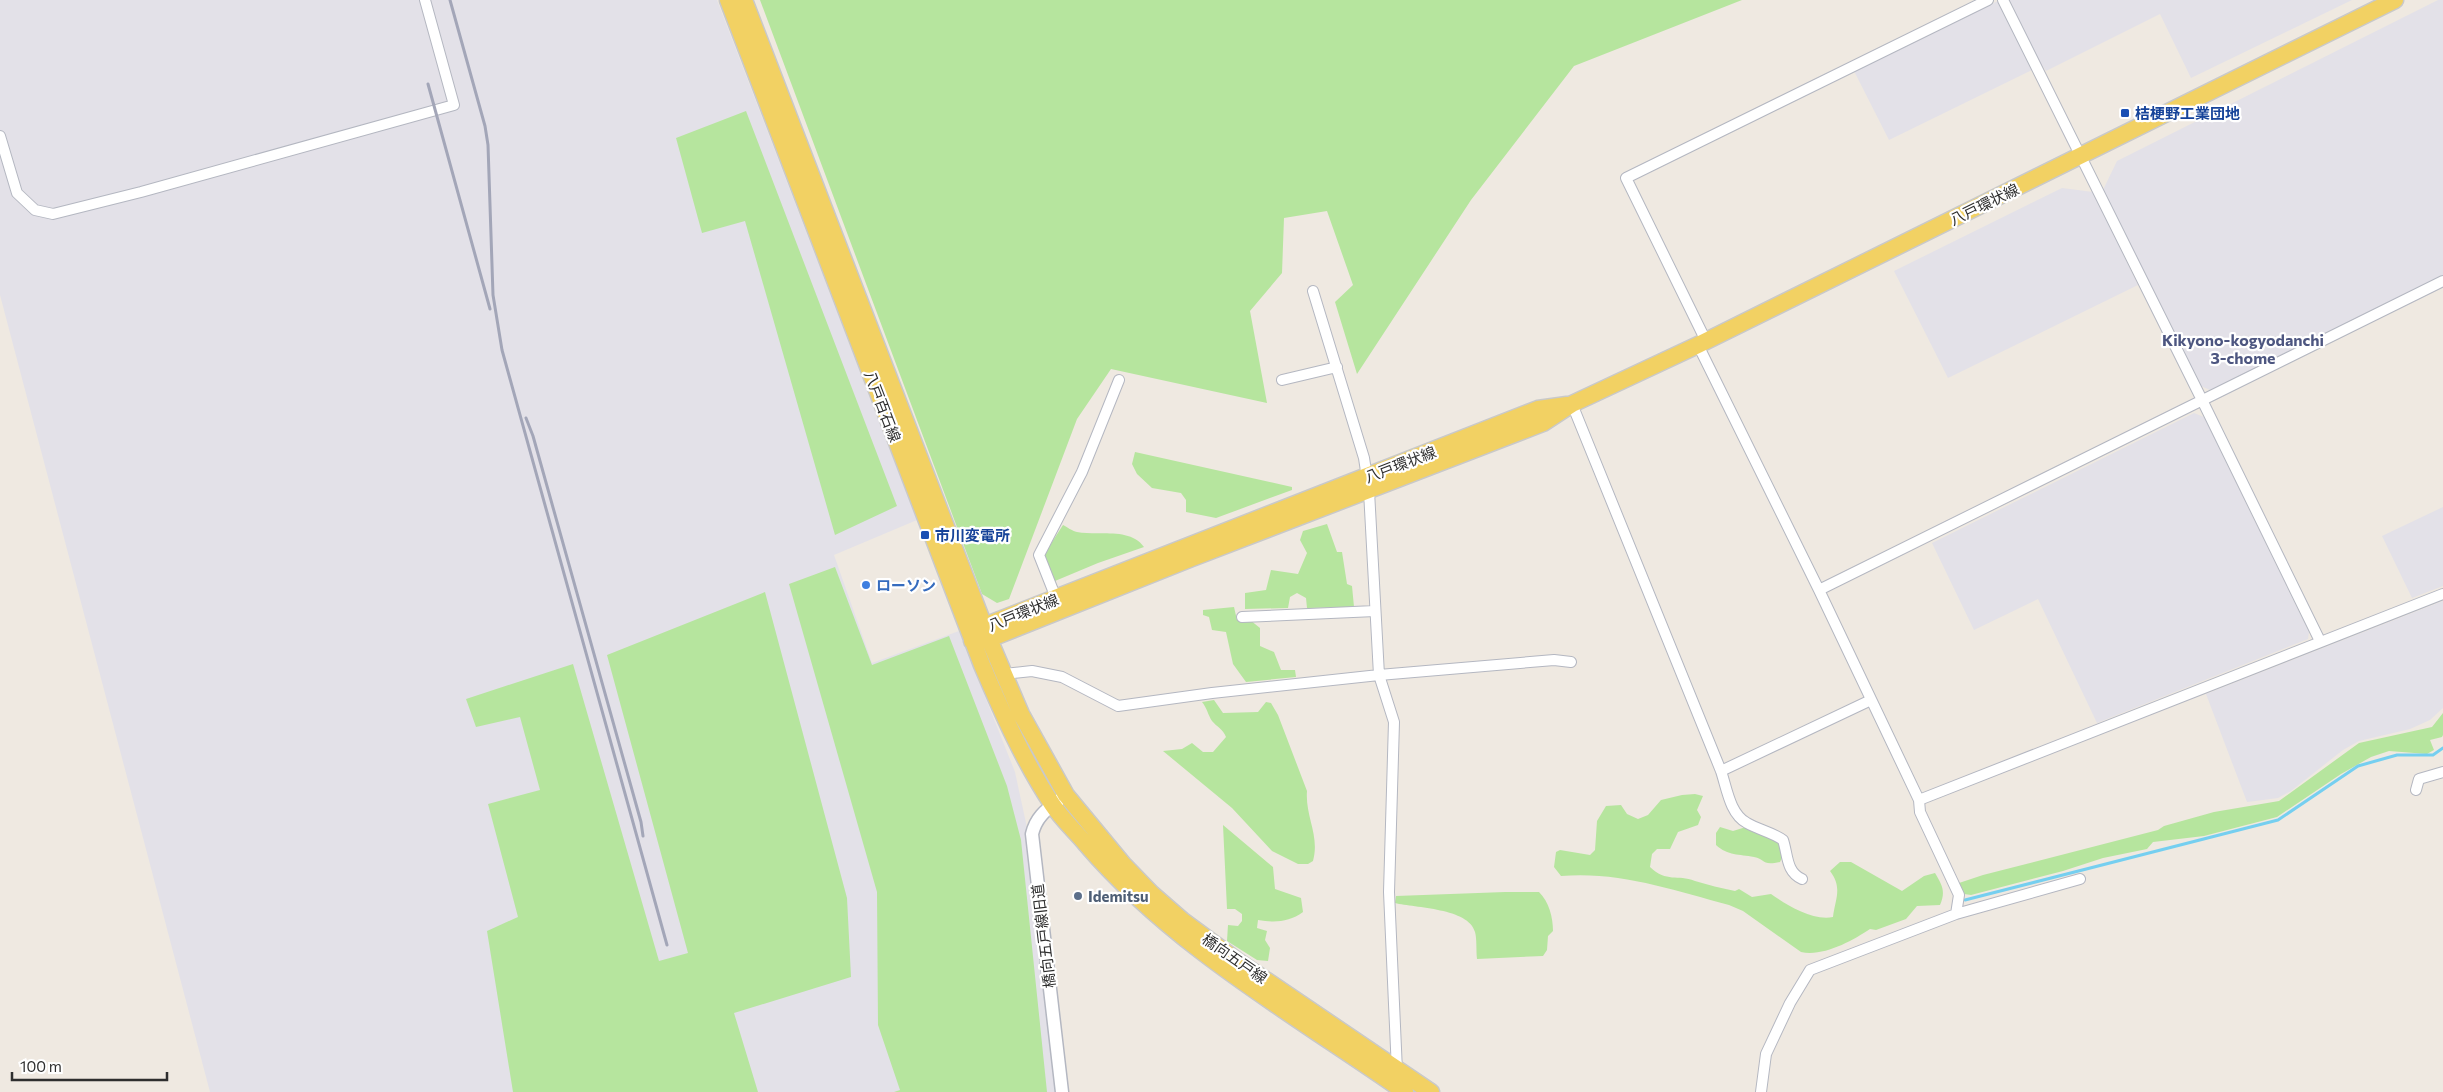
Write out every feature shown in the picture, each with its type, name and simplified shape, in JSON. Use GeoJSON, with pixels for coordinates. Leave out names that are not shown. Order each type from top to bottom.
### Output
{"type":"FeatureCollection","features":[{"type":"Feature","properties":{"kind":"main road","name":"八戸百石線"},"geometry":{"type":"LineString","coordinates":[[728,0],[972,641],[1012,732],[1052,805]]}},
{"type":"Feature","properties":{"kind":"main road","name":"八戸百石線"},"geometry":{"type":"LineString","coordinates":[[744,0],[987,633],[1037,745],[1066,794]]}},
{"type":"Feature","properties":{"kind":"main road","name":"八戸環状線"},"geometry":{"type":"LineString","coordinates":[[987,633],[1192,558],[1368,484],[1538,409],[1572,404],[1702,343],[2395,0]]}},
{"type":"Feature","properties":{"kind":"main road","name":"八戸環状線"},"geometry":{"type":"LineString","coordinates":[[972,641],[1056,598],[1185,546],[1368,484]]}},
{"type":"Feature","properties":{"kind":"main road","name":"橋向五戸線"},"geometry":{"type":"LineString","coordinates":[[1066,794],[1123,864],[1152,894],[1184,921],[1236,960],[1431,1092]]}},
{"type":"Feature","properties":{"kind":"main road","name":"橋向五戸線"},"geometry":{"type":"LineString","coordinates":[[1052,805],[1114,878],[1164,923],[1236,976],[1401,1089]]}},
{"type":"Feature","properties":{"kind":"street"},"geometry":{"type":"LineString","coordinates":[[0,136],[17,193],[35,210],[53,214],[141,192],[454,105],[425,0]]}},
{"type":"Feature","properties":{"kind":"street"},"geometry":{"type":"LineString","coordinates":[[1956,914],[1959,895],[1920,812],[1919,800],[1702,343],[1626,178],[1988,0]]}},
{"type":"Feature","properties":{"kind":"street"},"geometry":{"type":"LineString","coordinates":[[2003,0],[2320,641]]}},
{"type":"Feature","properties":{"kind":"street"},"geometry":{"type":"LineString","coordinates":[[1819,590],[2443,281]]}},
{"type":"Feature","properties":{"kind":"street"},"geometry":{"type":"LineString","coordinates":[[1313,291],[1364,458],[1368,484],[1379,675],[1394,722],[1389,892],[1397,1069],[1401,1089]]}},
{"type":"Feature","properties":{"kind":"street"},"geometry":{"type":"LineString","coordinates":[[1282,380],[1337,367]]}},
{"type":"Feature","properties":{"kind":"street"},"geometry":{"type":"LineString","coordinates":[[1056,598],[1039,555],[1082,472],[1118,380]]}},
{"type":"Feature","properties":{"kind":"street"},"geometry":{"type":"LineString","coordinates":[[1572,404],[1721,771],[1735,812],[1747,823],[1773,832],[1783,840],[1790,870],[1795,876],[1802,879]]}},
{"type":"Feature","properties":{"kind":"street"},"geometry":{"type":"LineString","coordinates":[[1919,800],[2443,594]]}},
{"type":"Feature","properties":{"kind":"street"},"geometry":{"type":"LineString","coordinates":[[1242,617],[1375,612]]}},
{"type":"Feature","properties":{"kind":"street"},"geometry":{"type":"LineString","coordinates":[[1004,674],[1032,671],[1062,677],[1118,706],[1212,693],[1379,675],[1554,660],[1571,662]]}},
{"type":"Feature","properties":{"kind":"street"},"geometry":{"type":"LineString","coordinates":[[1721,771],[1871,700]]}},
{"type":"Feature","properties":{"kind":"street"},"geometry":{"type":"LineString","coordinates":[[2416,790],[2419,779],[2443,772]]}},
{"type":"Feature","properties":{"kind":"street","name":"橋向五戸線旧道"},"geometry":{"type":"LineString","coordinates":[[1062,1092],[1032,834],[1034,823],[1066,794]]}},
{"type":"Feature","properties":{"kind":"street"},"geometry":{"type":"LineString","coordinates":[[1761,1092],[1766,1054],[1790,1003],[1810,970],[1956,914],[2080,879]]}},
{"type":"Feature","properties":{"kind":"shaded area"},"geometry":{"type":"Polygon","coordinates":[[[0,0],[717,0],[917,520],[834,555],[872,663],[959,631],[1015,772],[1026,823],[1057,1092],[210,1092],[0,295],[0,0]]]}},
{"type":"Feature","properties":{"kind":"shaded area"},"geometry":{"type":"Polygon","coordinates":[[[2000,0],[2352,0],[2191,78],[2160,14],[2046,71],[2042,65],[1889,140],[1854,71],[2000,0]]]}},
{"type":"Feature","properties":{"kind":"shaded area"},"geometry":{"type":"Polygon","coordinates":[[[2438,0],[2443,0],[2443,275],[2210,390],[2201,386],[2103,190],[2117,161],[2438,0]]]}},
{"type":"Feature","properties":{"kind":"shaded area"},"geometry":{"type":"Polygon","coordinates":[[[2062,188],[2093,192],[2138,285],[1948,378],[1894,271],[2062,188]]]}},
{"type":"Feature","properties":{"kind":"shaded area"},"geometry":{"type":"Polygon","coordinates":[[[2194,413],[2204,417],[2309,632],[2308,639],[2097,723],[2038,599],[1974,630],[1932,543],[2194,413]]]}},
{"type":"Feature","properties":{"kind":"shaded area"},"geometry":{"type":"Polygon","coordinates":[[[2443,507],[2443,586],[2412,598],[2382,536],[2443,507]]]}},
{"type":"Feature","properties":{"kind":"shaded area"},"geometry":{"type":"Polygon","coordinates":[[[2443,601],[2443,708],[2430,720],[2410,729],[2359,741],[2343,750],[2291,791],[2278,798],[2247,802],[2206,694],[2443,601]]]}},
{"type":"Feature","properties":{"kind":"green space"},"geometry":{"type":"Polygon","coordinates":[[[760,0],[1742,0],[1574,66],[1471,200],[1357,374],[1335,302],[1353,285],[1327,211],[1284,218],[1282,273],[1250,311],[1267,403],[1111,369],[1077,419],[1009,599],[997,603],[982,594],[760,0]]]}},
{"type":"Feature","properties":{"kind":"green space"},"geometry":{"type":"Polygon","coordinates":[[[746,111],[897,506],[835,535],[745,221],[702,233],[676,138],[746,111]]]}},
{"type":"Feature","properties":{"kind":"green space"},"geometry":{"type":"Polygon","coordinates":[[[1135,452],[1292,487],[1292,490],[1216,518],[1186,512],[1186,500],[1181,493],[1152,488],[1137,474],[1132,464],[1135,452]]]}},
{"type":"Feature","properties":{"kind":"green space"},"geometry":{"type":"Polygon","coordinates":[[[1327,524],[1337,552],[1342,552],[1347,584],[1352,586],[1354,607],[1307,608],[1306,598],[1297,593],[1290,597],[1288,608],[1245,609],[1245,593],[1266,590],[1271,570],[1298,574],[1307,553],[1300,540],[1303,531],[1327,524]]]}},
{"type":"Feature","properties":{"kind":"green space"},"geometry":{"type":"Polygon","coordinates":[[[1063,525],[1077,532],[1131,537],[1144,547],[1055,581],[1043,556],[1063,525]]]}},
{"type":"Feature","properties":{"kind":"green space"},"geometry":{"type":"Polygon","coordinates":[[[835,567],[872,665],[949,636],[1007,786],[1021,840],[1047,1092],[894,1092],[900,1090],[878,1025],[877,892],[789,584],[835,567]]]}},
{"type":"Feature","properties":{"kind":"green space"},"geometry":{"type":"Polygon","coordinates":[[[765,592],[847,898],[851,977],[734,1013],[758,1092],[513,1092],[487,931],[518,917],[488,804],[540,790],[520,717],[476,727],[466,699],[573,664],[659,961],[688,953],[607,655],[765,592]]]}},
{"type":"Feature","properties":{"kind":"green space"},"geometry":{"type":"Polygon","coordinates":[[[1234,607],[1237,620],[1250,620],[1260,628],[1260,646],[1274,652],[1281,670],[1295,670],[1296,677],[1246,682],[1233,664],[1226,632],[1212,630],[1209,617],[1203,615],[1203,610],[1234,607]]]}},
{"type":"Feature","properties":{"kind":"green space"},"geometry":{"type":"Polygon","coordinates":[[[1214,700],[1223,713],[1258,712],[1266,702],[1271,703],[1278,715],[1307,791],[1308,809],[1315,843],[1313,861],[1308,864],[1298,864],[1272,851],[1232,808],[1163,751],[1182,749],[1192,743],[1203,752],[1213,752],[1226,737],[1222,730],[1212,721],[1202,702],[1214,700]]]}},
{"type":"Feature","properties":{"kind":"green space"},"geometry":{"type":"Polygon","coordinates":[[[2443,713],[2443,735],[2442,737],[2430,740],[2434,750],[2427,754],[2389,751],[2371,757],[2341,774],[2277,817],[2204,836],[2153,842],[2147,849],[2103,858],[2063,871],[1971,895],[1964,894],[1959,883],[1983,875],[2158,830],[2164,826],[2214,812],[2279,801],[2359,743],[2432,727],[2443,713]]]}},
{"type":"Feature","properties":{"kind":"green space"},"geometry":{"type":"Polygon","coordinates":[[[1695,794],[1703,796],[1697,810],[1701,817],[1698,825],[1678,832],[1670,849],[1657,849],[1652,854],[1650,867],[1662,875],[1689,879],[1735,891],[1739,889],[1752,897],[1771,894],[1800,911],[1825,918],[1833,917],[1837,894],[1836,883],[1830,871],[1840,862],[1851,862],[1902,891],[1924,876],[1935,873],[1942,888],[1943,896],[1940,905],[1917,906],[1906,919],[1876,930],[1870,929],[1837,947],[1810,953],[1801,952],[1743,911],[1729,905],[1625,879],[1583,875],[1561,876],[1554,867],[1556,852],[1560,850],[1590,855],[1595,850],[1597,821],[1606,806],[1621,805],[1627,814],[1638,819],[1648,815],[1661,800],[1695,794]]]}},
{"type":"Feature","properties":{"kind":"green space"},"geometry":{"type":"Polygon","coordinates":[[[1223,825],[1273,867],[1275,889],[1301,898],[1303,912],[1298,915],[1282,921],[1258,920],[1257,928],[1267,931],[1265,940],[1270,948],[1268,961],[1257,960],[1227,941],[1228,925],[1238,926],[1242,921],[1242,914],[1235,909],[1227,909],[1223,825]]]}},
{"type":"Feature","properties":{"kind":"green space"},"geometry":{"type":"Polygon","coordinates":[[[1720,827],[1733,831],[1746,827],[1773,838],[1782,848],[1783,854],[1780,862],[1767,863],[1758,858],[1734,854],[1720,849],[1716,845],[1716,833],[1720,827]]]}},
{"type":"Feature","properties":{"kind":"green space"},"geometry":{"type":"Polygon","coordinates":[[[1539,892],[1548,905],[1553,931],[1548,936],[1547,950],[1543,956],[1477,959],[1475,932],[1471,924],[1463,918],[1440,910],[1395,903],[1396,896],[1539,892]]]}},
{"type":"Feature","properties":{"kind":"waterway"},"geometry":{"type":"LineString","coordinates":[[1965,900],[2278,820],[2358,766],[2397,755],[2433,755],[2443,748]]}},
{"type":"Feature","properties":{"kind":"railway"},"geometry":{"type":"LineString","coordinates":[[450,0],[485,126],[488,145],[493,295],[502,350],[667,945]]}},
{"type":"Feature","properties":{"kind":"railway"},"geometry":{"type":"LineString","coordinates":[[428,84],[490,309]]}},
{"type":"Feature","properties":{"kind":"railway"},"geometry":{"type":"LineString","coordinates":[[526,418],[533,436],[641,822],[643,836]]}},
{"type":"Feature","properties":{"kind":"place","name":"桔梗野工業団地"},"geometry":{"type":"Point","coordinates":[2125,113]}},
{"type":"Feature","properties":{"kind":"place","name":"市川変電所"},"geometry":{"type":"Point","coordinates":[925,535]}},
{"type":"Feature","properties":{"kind":"place","name":"ローソン"},"geometry":{"type":"Point","coordinates":[866,585]}},
{"type":"Feature","properties":{"kind":"place","name":"Idemitsu"},"geometry":{"type":"Point","coordinates":[1078,896]}},
{"type":"Feature","properties":{"kind":"district","name":"Kikyono-kogyodanchi 3-chome"},"geometry":{"type":"Point","coordinates":[2243,348]}}]}
